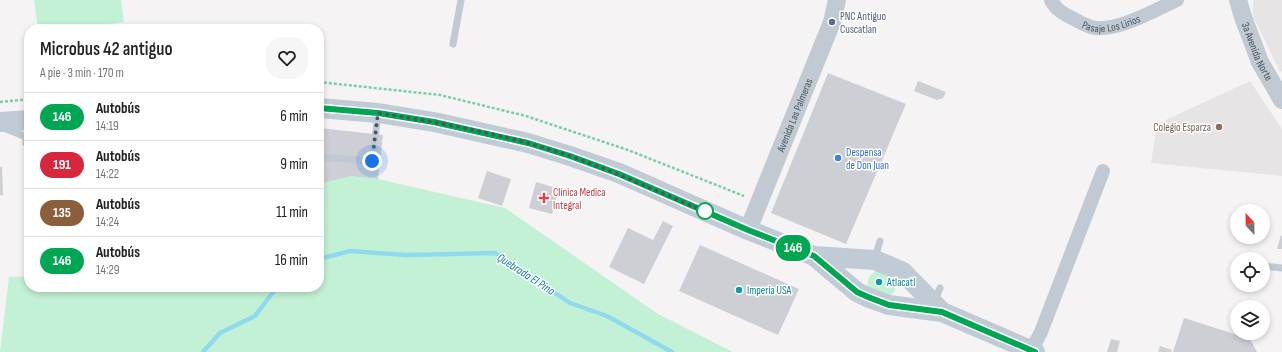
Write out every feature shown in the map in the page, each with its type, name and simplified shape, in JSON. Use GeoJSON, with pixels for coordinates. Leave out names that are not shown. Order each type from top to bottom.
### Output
{"type":"FeatureCollection","features":[{"type":"Feature","properties":{"kind":"main road"},"geometry":{"type":"LineString","coordinates":[[324,108],[378,113],[434,122],[528,143],[556,151],[619,174],[748,230],[814,256],[875,260],[903,272],[939,301],[1033,351]]}},
{"type":"Feature","properties":{"kind":"main road"},"geometry":{"type":"LineString","coordinates":[[0,122],[24,120]]}},
{"type":"Feature","properties":{"kind":"main road"},"geometry":{"type":"LineString","coordinates":[[814,256],[857,292],[889,305],[939,301]]}},
{"type":"Feature","properties":{"kind":"main road"},"geometry":{"type":"LineString","coordinates":[[857,292],[857,282],[860,273],[866,266],[875,260]]}},
{"type":"Feature","properties":{"kind":"main road"},"geometry":{"type":"LineString","coordinates":[[889,305],[898,300],[905,292],[906,282],[903,272]]}},
{"type":"Feature","properties":{"kind":"street","name":"Avenida Las Palmeras"},"geometry":{"type":"LineString","coordinates":[[748,230],[832,22],[837,0]]}},
{"type":"Feature","properties":{"kind":"street","name":"Pasaje Los Lirios"},"geometry":{"type":"LineString","coordinates":[[1051,0],[1063,14],[1090,27],[1106,28],[1117,26],[1177,0]]}},
{"type":"Feature","properties":{"kind":"street","name":"3a Avenida Norte"},"geometry":{"type":"LineString","coordinates":[[1232,0],[1260,62],[1282,100]]}},
{"type":"Feature","properties":{"kind":"street"},"geometry":{"type":"LineString","coordinates":[[1033,351],[1103,171]]}},
{"type":"Feature","properties":{"kind":"lane"},"geometry":{"type":"LineString","coordinates":[[453,44],[461,0]]}},
{"type":"Feature","properties":{"kind":"lane"},"geometry":{"type":"LineString","coordinates":[[324,157],[372,161],[378,113]]}},
{"type":"Feature","properties":{"kind":"lane"},"geometry":{"type":"LineString","coordinates":[[0,126],[24,135]]}},
{"type":"Feature","properties":{"kind":"lane"},"geometry":{"type":"LineString","coordinates":[[875,260],[880,241]]}},
{"type":"Feature","properties":{"kind":"lane"},"geometry":{"type":"LineString","coordinates":[[1270,267],[1282,268]]}},
{"type":"Feature","properties":{"kind":"path"},"geometry":{"type":"LineString","coordinates":[[0,102],[24,100]]}},
{"type":"Feature","properties":{"kind":"shaded area"},"geometry":{"type":"Polygon","coordinates":[[[1253,0],[1282,0],[1282,72],[1279,70],[1253,16],[1253,0]]]}},
{"type":"Feature","properties":{"kind":"shaded area","name":"Colegio Esparza"},"geometry":{"type":"Polygon","coordinates":[[[1250,81],[1282,129],[1282,176],[1151,163],[1157,124],[1250,81]]]}},
{"type":"Feature","properties":{"kind":"green space"},"geometry":{"type":"Polygon","coordinates":[[[34,0],[121,0],[124,22],[109,24],[37,24],[34,0]]]}},
{"type":"Feature","properties":{"kind":"green space"},"geometry":{"type":"Polygon","coordinates":[[[351,176],[378,179],[505,208],[658,314],[733,352],[0,352],[9,277],[24,276],[24,292],[324,292],[324,183],[351,176]]]}},
{"type":"Feature","properties":{"kind":"green space"},"geometry":{"type":"Polygon","coordinates":[[[876,270],[896,279],[894,291],[891,295],[885,298],[867,286],[869,277],[876,270]]]}},
{"type":"Feature","properties":{"kind":"building","name":"Despensa de Don Juan"},"geometry":{"type":"Polygon","coordinates":[[[828,73],[906,104],[846,244],[771,213],[828,73]]]}},
{"type":"Feature","properties":{"kind":"building"},"geometry":{"type":"Polygon","coordinates":[[[918,81],[946,92],[943,98],[937,100],[914,91],[918,81]]]}},
{"type":"Feature","properties":{"kind":"building"},"geometry":{"type":"Polygon","coordinates":[[[324,129],[383,135],[378,179],[351,176],[324,183],[324,129]]]}},
{"type":"Feature","properties":{"kind":"building"},"geometry":{"type":"Polygon","coordinates":[[[0,167],[2,167],[3,195],[0,195],[0,167]]]}},
{"type":"Feature","properties":{"kind":"building"},"geometry":{"type":"Polygon","coordinates":[[[487,171],[511,179],[502,206],[478,198],[487,171]]]}},
{"type":"Feature","properties":{"kind":"building","name":"Clínica Medica Integral"},"geometry":{"type":"Polygon","coordinates":[[[536,182],[559,189],[552,214],[529,208],[536,182]]]}},
{"type":"Feature","properties":{"kind":"building"},"geometry":{"type":"Polygon","coordinates":[[[663,221],[673,226],[644,284],[609,267],[628,228],[653,240],[663,221]]]}},
{"type":"Feature","properties":{"kind":"building"},"geometry":{"type":"Polygon","coordinates":[[[1281,235],[1282,249],[1277,249],[1281,235]]]}},
{"type":"Feature","properties":{"kind":"building","name":"Imperia USA"},"geometry":{"type":"Polygon","coordinates":[[[700,245],[799,289],[778,335],[679,291],[700,245]]]}},
{"type":"Feature","properties":{"kind":"building"},"geometry":{"type":"Polygon","coordinates":[[[1184,318],[1230,333],[1230,340],[1251,340],[1257,352],[1173,352],[1184,318]]]}},
{"type":"Feature","properties":{"kind":"building"},"geometry":{"type":"Polygon","coordinates":[[[1111,339],[1120,341],[1117,352],[1107,352],[1111,339]]]}},
{"type":"Feature","properties":{"kind":"building"},"geometry":{"type":"Polygon","coordinates":[[[1160,346],[1172,350],[1171,352],[1158,352],[1160,346]]]}},
{"type":"Feature","properties":{"kind":"waterway","name":"Quebrada El Pino"},"geometry":{"type":"LineString","coordinates":[[324,258],[350,251],[406,255],[495,253],[570,303],[607,316],[672,352]]}},
{"type":"Feature","properties":{"kind":"waterway","name":"Quebrada El Pino"},"geometry":{"type":"LineString","coordinates":[[203,352],[220,333],[255,316],[273,292]]}},
{"type":"Feature","properties":{"kind":"bus line","name":"146"},"geometry":{"type":"LineString","coordinates":[[324,108],[378,113],[434,122],[528,143],[570,156],[619,174],[748,230],[814,256],[857,292],[868,297],[889,305],[942,312],[1035,352]]}},
{"type":"Feature","properties":{"kind":"place","name":"PNC Antiguo Cuscatlan"},"geometry":{"type":"Point","coordinates":[832,22]}},
{"type":"Feature","properties":{"kind":"place","name":"Colegio Esparza"},"geometry":{"type":"Point","coordinates":[1219,127]}},
{"type":"Feature","properties":{"kind":"place","name":"Despensa de Don Juan"},"geometry":{"type":"Point","coordinates":[838,158]}},
{"type":"Feature","properties":{"kind":"place","name":"Clínica Medica Integral"},"geometry":{"type":"Point","coordinates":[544,198]}},
{"type":"Feature","properties":{"kind":"place","name":"Atlacatl"},"geometry":{"type":"Point","coordinates":[879,282]}},
{"type":"Feature","properties":{"kind":"place","name":"Imperia USA"},"geometry":{"type":"Point","coordinates":[739,290]}},
{"type":"Feature","properties":{"kind":"route"},"geometry":{"type":"LineString","coordinates":[[372,161],[378,113],[434,122],[528,143],[570,156],[619,174],[705,211]]}}]}
